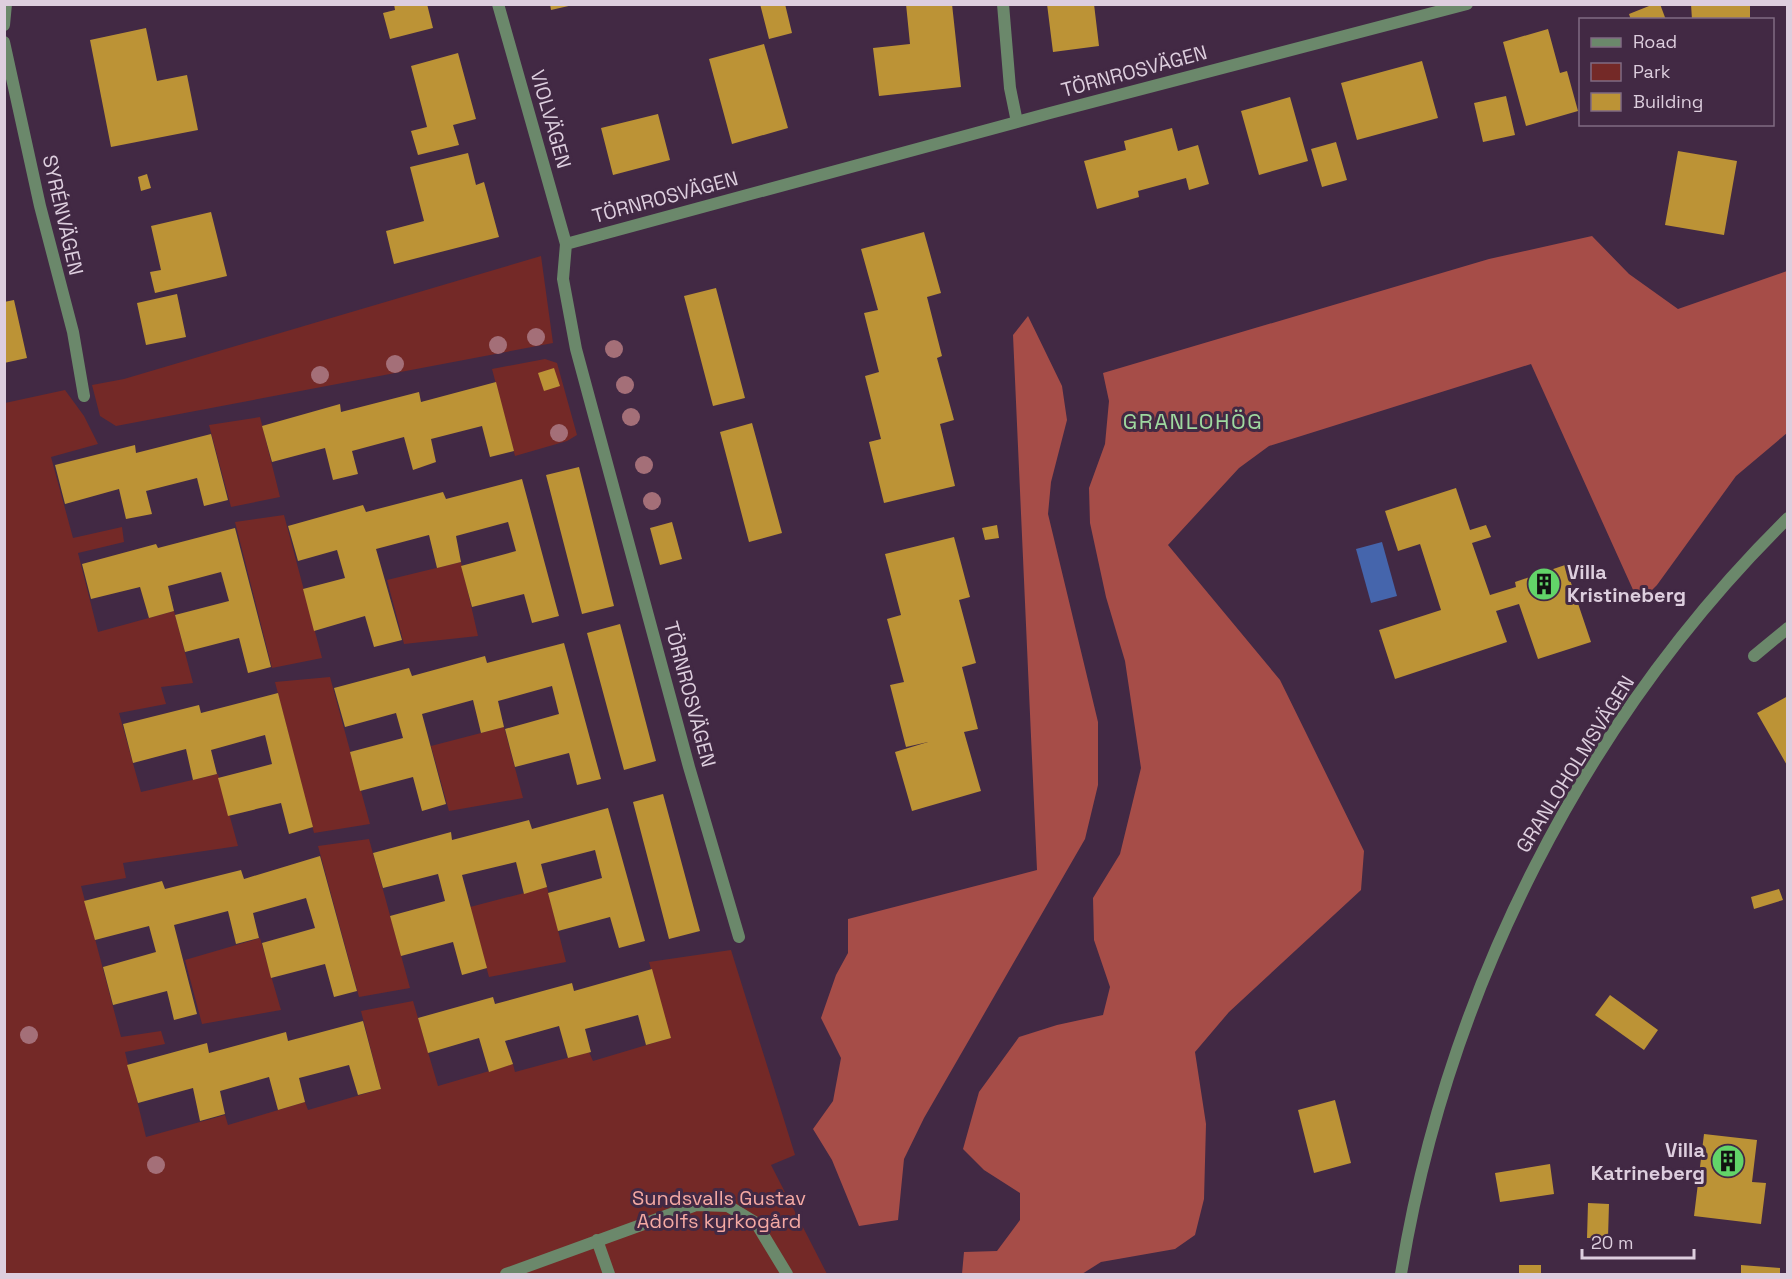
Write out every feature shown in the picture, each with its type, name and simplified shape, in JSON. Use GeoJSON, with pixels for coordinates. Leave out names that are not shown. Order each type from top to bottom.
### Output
{"type":"FeatureCollection","features":[{"type":"Feature","properties":{"kind":"street"},"geometry":{"type":"LineString","coordinates":[[4,25],[6,4]]}},
{"type":"Feature","properties":{"kind":"street","name":"VIOLVÄGEN"},"geometry":{"type":"LineString","coordinates":[[498,4],[566,244]]}},
{"type":"Feature","properties":{"kind":"street"},"geometry":{"type":"LineString","coordinates":[[1003,4],[1010,88],[1017,122]]}},
{"type":"Feature","properties":{"kind":"street","name":"TÖRNROSVÄGEN"},"geometry":{"type":"LineString","coordinates":[[739,938],[689,767],[576,349],[563,279],[566,244],[1017,122],[1467,4]]}},
{"type":"Feature","properties":{"kind":"street","name":"SYRÉNVÄGEN"},"geometry":{"type":"LineString","coordinates":[[4,42],[40,206],[73,332],[84,396]]}},
{"type":"Feature","properties":{"kind":"street","name":"GRANLOHOLMSVÄGEN"},"geometry":{"type":"LineString","coordinates":[[1401,1275],[1410,1223],[1440,1109],[1474,1005],[1508,919],[1552,832],[1629,709],[1681,638],[1734,574],[1788,518]]}},
{"type":"Feature","properties":{"kind":"street"},"geometry":{"type":"LineString","coordinates":[[1754,656],[1788,628]]}},
{"type":"Feature","properties":{"kind":"street"},"geometry":{"type":"LineString","coordinates":[[506,1275],[696,1205],[728,1206],[756,1223],[787,1275]]}},
{"type":"Feature","properties":{"kind":"street"},"geometry":{"type":"LineString","coordinates":[[597,1240],[609,1275]]}},
{"type":"Feature","properties":{"kind":"green space"},"geometry":{"type":"Polygon","coordinates":[[[541,256],[553,343],[116,426],[100,416],[92,385],[124,379],[541,256]]]}},
{"type":"Feature","properties":{"kind":"green space"},"geometry":{"type":"Polygon","coordinates":[[[545,359],[557,363],[577,435],[567,441],[515,456],[492,369],[545,359]]]}},
{"type":"Feature","properties":{"kind":"green space","name":"Sundsvalls Gustav Adolfs kyrkogård"},"geometry":{"type":"Polygon","coordinates":[[[65,390],[84,416],[98,444],[51,457],[73,538],[122,527],[124,542],[78,553],[98,632],[174,611],[193,683],[161,687],[166,704],[119,713],[141,792],[218,774],[238,846],[123,863],[126,878],[81,886],[121,1037],[161,1031],[165,1044],[125,1052],[146,1137],[225,1115],[228,1125],[305,1102],[308,1110],[381,1089],[361,1011],[413,1001],[438,1086],[513,1064],[515,1072],[589,1052],[593,1061],[670,1038],[649,962],[731,950],[795,1155],[771,1165],[827,1274],[5,1274],[5,403],[65,390]]]}},
{"type":"Feature","properties":{"kind":"green space"},"geometry":{"type":"Polygon","coordinates":[[[260,417],[280,497],[231,507],[209,425],[260,417]]]}},
{"type":"Feature","properties":{"kind":"green space"},"geometry":{"type":"Polygon","coordinates":[[[284,515],[322,658],[272,668],[235,522],[284,515]]]}},
{"type":"Feature","properties":{"kind":"green space"},"geometry":{"type":"Polygon","coordinates":[[[461,562],[478,636],[404,644],[387,580],[461,562]]]}},
{"type":"Feature","properties":{"kind":"green space"},"geometry":{"type":"Polygon","coordinates":[[[330,677],[370,824],[314,833],[275,682],[330,677]]]}},
{"type":"Feature","properties":{"kind":"green space"},"geometry":{"type":"Polygon","coordinates":[[[504,727],[523,798],[449,811],[431,746],[504,727]]]}},
{"type":"Feature","properties":{"kind":"green space"},"geometry":{"type":"Polygon","coordinates":[[[369,839],[410,988],[359,997],[318,846],[369,839]]]}},
{"type":"Feature","properties":{"kind":"green space"},"geometry":{"type":"Polygon","coordinates":[[[547,887],[566,962],[489,977],[470,907],[547,887]]]}},
{"type":"Feature","properties":{"kind":"green space"},"geometry":{"type":"Polygon","coordinates":[[[260,938],[281,1010],[202,1024],[185,960],[260,938]]]}},
{"type":"Feature","properties":{"kind":"shaded area"},"geometry":{"type":"Polygon","coordinates":[[[1592,236],[1629,274],[1678,309],[1787,271],[1787,433],[1736,476],[1657,585],[1639,603],[1531,364],[1269,446],[1239,468],[1168,545],[1280,680],[1364,851],[1361,890],[1229,1012],[1195,1052],[1206,1124],[1204,1199],[1195,1235],[1175,1249],[1101,1262],[1082,1274],[962,1274],[964,1252],[997,1251],[1020,1220],[1020,1193],[984,1170],[963,1149],[979,1092],[1019,1037],[1057,1025],[1103,1015],[1110,987],[1094,940],[1093,898],[1120,854],[1141,768],[1125,661],[1106,597],[1090,523],[1089,488],[1105,444],[1109,401],[1103,373],[1489,259],[1592,236]]]}},
{"type":"Feature","properties":{"kind":"shaded area"},"geometry":{"type":"Polygon","coordinates":[[[1028,316],[1062,386],[1067,420],[1051,482],[1048,514],[1098,722],[1098,785],[1085,839],[924,1118],[904,1159],[898,1220],[859,1226],[832,1160],[813,1129],[833,1101],[841,1058],[821,1018],[836,975],[848,953],[848,919],[1037,870],[1013,335],[1028,316]]]}},
{"type":"Feature","properties":{"kind":"water"},"geometry":{"type":"Polygon","coordinates":[[[1382,542],[1397,596],[1371,603],[1356,549],[1382,542]]]}},
{"type":"Feature","properties":{"kind":"building"},"geometry":{"type":"Polygon","coordinates":[[[394,4],[427,4],[433,28],[390,39],[383,13],[395,10],[394,4]]]}},
{"type":"Feature","properties":{"kind":"building"},"geometry":{"type":"Polygon","coordinates":[[[550,4],[573,4],[573,5],[551,10],[550,4]]]}},
{"type":"Feature","properties":{"kind":"building"},"geometry":{"type":"Polygon","coordinates":[[[760,4],[785,4],[792,33],[769,39],[760,4]]]}},
{"type":"Feature","properties":{"kind":"building"},"geometry":{"type":"Polygon","coordinates":[[[906,4],[952,4],[961,87],[879,96],[873,48],[910,44],[906,4]]]}},
{"type":"Feature","properties":{"kind":"building"},"geometry":{"type":"Polygon","coordinates":[[[1047,4],[1094,4],[1099,46],[1053,52],[1047,4]]]}},
{"type":"Feature","properties":{"kind":"building"},"geometry":{"type":"Polygon","coordinates":[[[1654,4],[1660,4],[1665,18],[1630,18],[1629,14],[1654,4]]]}},
{"type":"Feature","properties":{"kind":"building"},"geometry":{"type":"Polygon","coordinates":[[[1691,4],[1750,4],[1750,18],[1692,18],[1691,4]]]}},
{"type":"Feature","properties":{"kind":"building"},"geometry":{"type":"Polygon","coordinates":[[[146,28],[157,81],[187,75],[198,130],[111,147],[90,40],[146,28]]]}},
{"type":"Feature","properties":{"kind":"building"},"geometry":{"type":"Polygon","coordinates":[[[1548,29],[1560,73],[1567,71],[1578,111],[1526,126],[1503,42],[1548,29]]]}},
{"type":"Feature","properties":{"kind":"building"},"geometry":{"type":"Polygon","coordinates":[[[764,44],[788,128],[732,144],[709,59],[764,44]]]}},
{"type":"Feature","properties":{"kind":"building"},"geometry":{"type":"Polygon","coordinates":[[[458,53],[476,119],[453,125],[459,145],[418,155],[411,131],[427,127],[411,66],[458,53]]]}},
{"type":"Feature","properties":{"kind":"building"},"geometry":{"type":"Polygon","coordinates":[[[1422,61],[1438,118],[1357,140],[1341,83],[1422,61]]]}},
{"type":"Feature","properties":{"kind":"building"},"geometry":{"type":"Polygon","coordinates":[[[1506,96],[1515,135],[1483,142],[1474,103],[1506,96]]]}},
{"type":"Feature","properties":{"kind":"building"},"geometry":{"type":"Polygon","coordinates":[[[1290,97],[1308,161],[1259,175],[1241,111],[1290,97]]]}},
{"type":"Feature","properties":{"kind":"building"},"geometry":{"type":"Polygon","coordinates":[[[658,114],[670,160],[613,175],[601,128],[658,114]]]}},
{"type":"Feature","properties":{"kind":"building"},"geometry":{"type":"Polygon","coordinates":[[[1172,128],[1178,151],[1198,145],[1209,184],[1189,190],[1186,178],[1138,191],[1139,197],[1097,209],[1084,161],[1126,150],[1124,141],[1172,128]]]}},
{"type":"Feature","properties":{"kind":"building"},"geometry":{"type":"Polygon","coordinates":[[[1336,142],[1347,180],[1322,187],[1311,149],[1336,142]]]}},
{"type":"Feature","properties":{"kind":"building"},"geometry":{"type":"Polygon","coordinates":[[[1678,151],[1737,161],[1724,235],[1665,225],[1678,151]]]}},
{"type":"Feature","properties":{"kind":"building"},"geometry":{"type":"Polygon","coordinates":[[[468,153],[476,185],[484,182],[499,237],[394,264],[386,231],[424,221],[410,167],[468,153]]]}},
{"type":"Feature","properties":{"kind":"building"},"geometry":{"type":"Polygon","coordinates":[[[147,174],[151,188],[141,191],[138,177],[147,174]]]}},
{"type":"Feature","properties":{"kind":"building"},"geometry":{"type":"Polygon","coordinates":[[[211,212],[227,276],[155,293],[150,272],[161,270],[151,226],[211,212]]]}},
{"type":"Feature","properties":{"kind":"building"},"geometry":{"type":"Polygon","coordinates":[[[924,232],[941,293],[927,297],[942,356],[937,358],[954,420],[940,424],[955,486],[884,503],[869,442],[881,439],[865,376],[879,372],[864,313],[878,310],[861,249],[924,232]]]}},
{"type":"Feature","properties":{"kind":"building"},"geometry":{"type":"Polygon","coordinates":[[[716,288],[745,398],[713,406],[684,296],[716,288]]]}},
{"type":"Feature","properties":{"kind":"building"},"geometry":{"type":"Polygon","coordinates":[[[177,294],[186,337],[146,345],[137,303],[177,294]]]}},
{"type":"Feature","properties":{"kind":"building"},"geometry":{"type":"Polygon","coordinates":[[[14,300],[27,358],[4,363],[4,302],[14,300]]]}},
{"type":"Feature","properties":{"kind":"building"},"geometry":{"type":"Polygon","coordinates":[[[554,368],[560,386],[544,391],[538,373],[554,368]]]}},
{"type":"Feature","properties":{"kind":"building"},"geometry":{"type":"Polygon","coordinates":[[[496,382],[514,451],[490,457],[482,426],[431,439],[436,462],[413,470],[404,437],[352,451],[358,474],[333,480],[325,448],[272,462],[262,426],[340,404],[341,412],[419,392],[421,402],[496,382]]]}},
{"type":"Feature","properties":{"kind":"building"},"geometry":{"type":"Polygon","coordinates":[[[752,423],[782,533],[749,542],[720,432],[752,423]]]}},
{"type":"Feature","properties":{"kind":"building"},"geometry":{"type":"Polygon","coordinates":[[[211,434],[228,500],[204,506],[197,478],[146,491],[152,514],[126,519],[119,489],[65,504],[55,465],[135,445],[136,453],[211,434]]]}},
{"type":"Feature","properties":{"kind":"building"},"geometry":{"type":"Polygon","coordinates":[[[579,467],[614,606],[582,614],[546,475],[579,467]]]}},
{"type":"Feature","properties":{"kind":"building"},"geometry":{"type":"Polygon","coordinates":[[[522,479],[559,616],[532,623],[524,594],[472,607],[461,566],[516,551],[508,522],[456,536],[461,562],[437,568],[429,535],[376,549],[402,640],[374,647],[365,616],[314,631],[303,589],[345,578],[337,550],[298,561],[288,526],[363,505],[366,512],[443,492],[446,499],[522,479]]]}},
{"type":"Feature","properties":{"kind":"building","name":"Villa Kristineberg"},"geometry":{"type":"Polygon","coordinates":[[[1456,488],[1470,530],[1486,525],[1491,537],[1472,543],[1490,595],[1516,587],[1515,582],[1565,565],[1591,642],[1538,659],[1519,604],[1496,611],[1507,642],[1395,679],[1379,630],[1441,610],[1420,544],[1398,551],[1385,511],[1456,488]]]}},
{"type":"Feature","properties":{"kind":"building"},"geometry":{"type":"Polygon","coordinates":[[[672,522],[682,559],[660,565],[650,528],[672,522]]]}},
{"type":"Feature","properties":{"kind":"building"},"geometry":{"type":"Polygon","coordinates":[[[997,525],[999,538],[985,540],[982,528],[997,525]]]}},
{"type":"Feature","properties":{"kind":"building"},"geometry":{"type":"Polygon","coordinates":[[[235,528],[271,667],[248,673],[239,638],[185,652],[175,615],[229,601],[221,572],[168,586],[174,611],[149,618],[140,587],[91,599],[82,564],[156,544],[158,548],[235,528]]]}},
{"type":"Feature","properties":{"kind":"building"},"geometry":{"type":"Polygon","coordinates":[[[954,537],[970,597],[959,600],[976,663],[962,667],[978,729],[964,732],[981,791],[912,811],[895,752],[928,742],[906,747],[890,685],[904,682],[887,619],[901,615],[885,554],[954,537]]]}},
{"type":"Feature","properties":{"kind":"building"},"geometry":{"type":"Polygon","coordinates":[[[620,624],[656,761],[624,770],[587,633],[620,624]]]}},
{"type":"Feature","properties":{"kind":"building"},"geometry":{"type":"Polygon","coordinates":[[[564,643],[601,779],[577,785],[569,753],[515,767],[505,729],[559,714],[552,686],[498,701],[504,727],[481,733],[473,700],[422,714],[446,804],[422,811],[413,777],[360,791],[350,752],[403,738],[396,713],[345,727],[334,688],[409,668],[412,676],[485,656],[487,663],[564,643]]]}},
{"type":"Feature","properties":{"kind":"building"},"geometry":{"type":"Polygon","coordinates":[[[278,693],[313,827],[289,834],[281,803],[228,816],[218,778],[272,764],[265,735],[211,750],[217,774],[193,780],[186,749],[133,763],[123,724],[199,705],[201,713],[278,693]]]}},
{"type":"Feature","properties":{"kind":"building"},"geometry":{"type":"Polygon","coordinates":[[[1788,696],[1788,767],[1757,713],[1788,696]]]}},
{"type":"Feature","properties":{"kind":"building"},"geometry":{"type":"Polygon","coordinates":[[[663,794],[700,931],[669,939],[633,802],[663,794]]]}},
{"type":"Feature","properties":{"kind":"building"},"geometry":{"type":"Polygon","coordinates":[[[608,808],[645,941],[619,948],[610,917],[558,931],[548,893],[602,878],[595,850],[541,864],[547,887],[524,894],[516,862],[462,875],[487,968],[462,975],[453,942],[401,956],[390,916],[445,901],[438,874],[383,888],[373,853],[451,832],[452,840],[529,820],[532,829],[608,808]]]}},
{"type":"Feature","properties":{"kind":"building"},"geometry":{"type":"Polygon","coordinates":[[[320,856],[357,991],[334,997],[325,964],[271,978],[262,943],[315,928],[306,898],[253,913],[259,938],[236,944],[228,911],[174,925],[197,1014],[174,1020],[167,991],[113,1005],[103,967],[156,952],[149,926],[95,940],[84,901],[162,881],[165,889],[241,870],[244,879],[320,856]]]}},
{"type":"Feature","properties":{"kind":"building"},"geometry":{"type":"Polygon","coordinates":[[[1779,889],[1783,900],[1754,909],[1751,897],[1779,889]]]}},
{"type":"Feature","properties":{"kind":"building"},"geometry":{"type":"Polygon","coordinates":[[[652,969],[671,1038],[646,1045],[638,1015],[585,1029],[591,1052],[568,1058],[559,1026],[505,1041],[513,1064],[489,1072],[479,1038],[428,1053],[418,1018],[493,997],[495,1004],[572,983],[574,991],[652,969]]]}},
{"type":"Feature","properties":{"kind":"building"},"geometry":{"type":"Polygon","coordinates":[[[1610,995],[1658,1030],[1644,1050],[1595,1015],[1610,995]]]}},
{"type":"Feature","properties":{"kind":"building"},"geometry":{"type":"Polygon","coordinates":[[[363,1021],[381,1089],[358,1095],[349,1065],[299,1078],[305,1102],[278,1110],[269,1077],[220,1091],[225,1114],[200,1121],[193,1088],[138,1103],[127,1065],[207,1043],[209,1053],[286,1032],[288,1041],[363,1021]]]}},
{"type":"Feature","properties":{"kind":"building"},"geometry":{"type":"Polygon","coordinates":[[[1335,1100],[1351,1163],[1314,1173],[1298,1110],[1335,1100]]]}},
{"type":"Feature","properties":{"kind":"building","name":"Villa Katrineberg"},"geometry":{"type":"Polygon","coordinates":[[[1704,1134],[1757,1140],[1752,1182],[1766,1183],[1761,1224],[1694,1216],[1704,1134]]]}},
{"type":"Feature","properties":{"kind":"building"},"geometry":{"type":"Polygon","coordinates":[[[1550,1164],[1554,1194],[1500,1202],[1495,1173],[1550,1164]]]}},
{"type":"Feature","properties":{"kind":"building"},"geometry":{"type":"Polygon","coordinates":[[[1588,1203],[1609,1204],[1608,1238],[1587,1238],[1588,1203]]]}},
{"type":"Feature","properties":{"kind":"building"},"geometry":{"type":"Polygon","coordinates":[[[1519,1265],[1541,1265],[1541,1274],[1519,1274],[1519,1265]]]}},
{"type":"Feature","properties":{"kind":"building"},"geometry":{"type":"Polygon","coordinates":[[[1741,1265],[1780,1268],[1780,1274],[1741,1274],[1741,1265]]]}},
{"type":"Feature","properties":{"kind":"place","name":"Villa Kristineberg"},"geometry":{"type":"Point","coordinates":[1544,584]}},
{"type":"Feature","properties":{"kind":"place","name":"Villa Katrineberg"},"geometry":{"type":"Point","coordinates":[1728,1161]}},
{"type":"Feature","properties":{"kind":"district","name":"GRANLOHÖG"},"geometry":{"type":"Point","coordinates":[1193,421]}}]}
